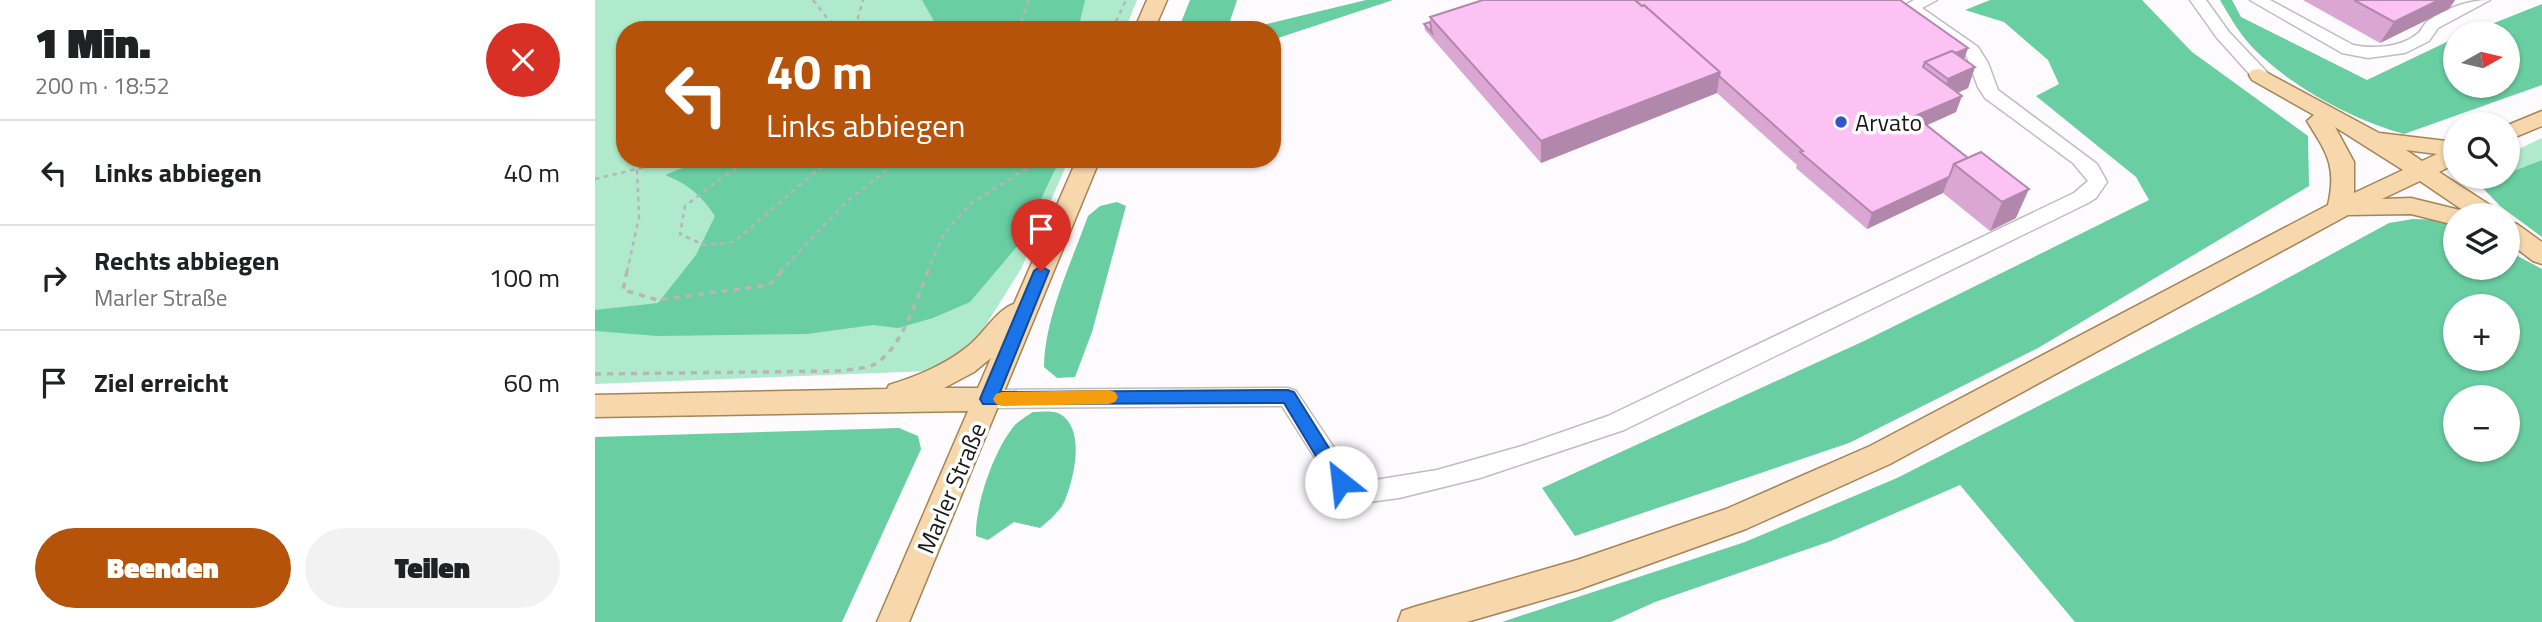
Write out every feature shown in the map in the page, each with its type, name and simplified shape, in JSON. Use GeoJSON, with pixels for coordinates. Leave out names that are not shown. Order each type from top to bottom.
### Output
{"type":"FeatureCollection","features":[{"type":"Feature","properties":{"kind":"main road"},"geometry":{"type":"LineString","coordinates":[[1148,21],[1157,0]]}},
{"type":"Feature","properties":{"kind":"main road"},"geometry":{"type":"LineString","coordinates":[[2260,75],[2277,92],[2318,121],[2466,203]]}},
{"type":"Feature","properties":{"kind":"main road"},"geometry":{"type":"LineString","coordinates":[[2260,75],[2371,138],[2447,203]]}},
{"type":"Feature","properties":{"kind":"main road"},"geometry":{"type":"LineString","coordinates":[[2520,128],[2542,118]]}},
{"type":"Feature","properties":{"kind":"main road"},"geometry":{"type":"LineString","coordinates":[[2318,121],[2340,149],[2345,186],[2339,210]]}},
{"type":"Feature","properties":{"kind":"main road"},"geometry":{"type":"LineString","coordinates":[[2371,138],[2443,147]]}},
{"type":"Feature","properties":{"kind":"main road"},"geometry":{"type":"LineString","coordinates":[[1414,622],[1577,575],[1735,519],[1880,455],[2339,210],[2443,160]]}},
{"type":"Feature","properties":{"kind":"main road","name":"Marler Straße"},"geometry":{"type":"LineString","coordinates":[[893,622],[1085,168]]}},
{"type":"Feature","properties":{"kind":"main road"},"geometry":{"type":"LineString","coordinates":[[2339,210],[2411,206],[2443,214]]}},
{"type":"Feature","properties":{"kind":"main road"},"geometry":{"type":"LineString","coordinates":[[2520,239],[2542,255]]}},
{"type":"Feature","properties":{"kind":"main road"},"geometry":{"type":"LineString","coordinates":[[2520,248],[2542,260]]}},
{"type":"Feature","properties":{"kind":"main road"},"geometry":{"type":"LineString","coordinates":[[871,400],[914,389],[947,375],[977,357],[1000,335],[1033,291]]}},
{"type":"Feature","properties":{"kind":"main road"},"geometry":{"type":"LineString","coordinates":[[595,406],[989,399]]}},
{"type":"Feature","properties":{"kind":"street"},"geometry":{"type":"LineString","coordinates":[[989,399],[1288,397],[1341,482],[1362,494],[1483,468],[1569,442],[1616,423],[2068,204],[2094,188],[2098,182],[2090,168],[1999,102],[1985,88],[1981,69],[1972,51],[1910,8],[1929,0]]}},
{"type":"Feature","properties":{"kind":"street"},"geometry":{"type":"LineString","coordinates":[[2198,0],[2223,35],[2260,75]]}},
{"type":"Feature","properties":{"kind":"street"},"geometry":{"type":"LineString","coordinates":[[2258,0],[2348,48],[2368,53],[2399,49],[2423,38],[2432,25],[2482,0]]}},
{"type":"Feature","properties":{"kind":"path"},"geometry":{"type":"LineString","coordinates":[[813,0],[831,21]]}},
{"type":"Feature","properties":{"kind":"path"},"geometry":{"type":"LineString","coordinates":[[857,21],[863,12],[863,0]]}},
{"type":"Feature","properties":{"kind":"path"},"geometry":{"type":"LineString","coordinates":[[1021,21],[1029,0]]}},
{"type":"Feature","properties":{"kind":"path"},"geometry":{"type":"LineString","coordinates":[[1116,21],[1126,0]]}},
{"type":"Feature","properties":{"kind":"path"},"geometry":{"type":"LineString","coordinates":[[595,179],[644,168]]}},
{"type":"Feature","properties":{"kind":"path"},"geometry":{"type":"LineString","coordinates":[[737,168],[685,206],[680,234],[704,245],[734,242],[821,168]]}},
{"type":"Feature","properties":{"kind":"path"},"geometry":{"type":"LineString","coordinates":[[637,170],[639,217],[623,290],[658,300],[769,285],[825,219],[887,168]]}},
{"type":"Feature","properties":{"kind":"path"},"geometry":{"type":"LineString","coordinates":[[595,374],[840,370],[873,365],[898,340],[944,234],[970,204],[1028,168]]}},
{"type":"Feature","properties":{"kind":"green space"},"geometry":{"type":"Polygon","coordinates":[[[595,0],[1137,0],[1129,21],[616,21],[616,168],[1065,168],[1021,269],[977,339],[929,371],[595,384],[595,0]]]}},
{"type":"Feature","properties":{"kind":"green space"},"geometry":{"type":"Polygon","coordinates":[[[922,0],[1085,0],[1080,21],[934,21],[922,0]]]}},
{"type":"Feature","properties":{"kind":"green space"},"geometry":{"type":"Polygon","coordinates":[[[1190,0],[1237,0],[1230,21],[1182,21],[1190,0]]]}},
{"type":"Feature","properties":{"kind":"green space"},"geometry":{"type":"Polygon","coordinates":[[[1366,0],[1393,0],[1281,37],[1279,21],[1366,0]]]}},
{"type":"Feature","properties":{"kind":"green space"},"geometry":{"type":"Polygon","coordinates":[[[1990,0],[2142,0],[2192,52],[2308,136],[2309,186],[2038,348],[1849,443],[1575,536],[1542,488],[1864,341],[2149,200],[2136,177],[2036,96],[2059,84],[2048,60],[2004,22],[1965,10],[1990,0]]]}},
{"type":"Feature","properties":{"kind":"green space"},"geometry":{"type":"Polygon","coordinates":[[[2220,0],[2232,0],[2241,17],[2367,80],[2443,44],[2443,98],[2505,98],[2466,112],[2443,112],[2443,120],[2404,134],[2344,111],[2305,89],[2270,63],[2249,44],[2220,0]]]}},
{"type":"Feature","properties":{"kind":"green space"},"geometry":{"type":"Polygon","coordinates":[[[2542,4],[2542,85],[2520,93],[2520,21],[2499,21],[2542,4]]]}},
{"type":"Feature","properties":{"kind":"green space"},"geometry":{"type":"Polygon","coordinates":[[[2542,138],[2542,160],[2520,168],[2520,148],[2542,138]]]}},
{"type":"Feature","properties":{"kind":"green space"},"geometry":{"type":"Polygon","coordinates":[[[2542,160],[2542,237],[2520,221],[2520,203],[2497,203],[2484,189],[2520,189],[2520,168],[2542,160]]]}},
{"type":"Feature","properties":{"kind":"green space"},"geometry":{"type":"Polygon","coordinates":[[[682,168],[1056,168],[1020,243],[970,302],[933,318],[898,328],[873,325],[807,334],[658,336],[595,331],[595,310],[658,303],[696,255],[715,216],[693,191],[665,175],[682,168]]]}},
{"type":"Feature","properties":{"kind":"green space"},"geometry":{"type":"Polygon","coordinates":[[[1117,202],[1126,206],[1092,332],[1075,377],[1057,378],[1044,367],[1045,348],[1060,290],[1088,216],[1100,206],[1117,202]]]}},
{"type":"Feature","properties":{"kind":"green space"},"geometry":{"type":"Polygon","coordinates":[[[2413,219],[2443,220],[2443,280],[2520,280],[2520,257],[2542,269],[2542,622],[2075,622],[1960,485],[1831,541],[1655,602],[1611,622],[1502,622],[1745,542],[1897,478],[2260,293],[2389,223],[2413,219]]]}},
{"type":"Feature","properties":{"kind":"green space"},"geometry":{"type":"Polygon","coordinates":[[[1033,412],[1060,414],[1068,421],[1073,431],[1076,454],[1065,500],[1040,528],[1014,522],[988,540],[976,536],[982,494],[993,462],[1015,425],[1033,412]]]}},
{"type":"Feature","properties":{"kind":"green space"},"geometry":{"type":"Polygon","coordinates":[[[899,428],[918,436],[921,449],[842,622],[595,622],[595,437],[899,428]]]}},
{"type":"Feature","properties":{"kind":"building"},"geometry":{"type":"Polygon","coordinates":[[[1483,0],[1635,0],[1720,72],[1541,141],[1430,17],[1483,0]]]}},
{"type":"Feature","properties":{"kind":"building","name":"Arvato"},"geometry":{"type":"Polygon","coordinates":[[[1635,0],[1900,0],[1968,48],[1956,53],[1952,51],[1925,62],[1923,67],[1962,96],[1915,116],[1968,158],[1954,164],[1949,177],[1872,213],[1800,152],[1803,151],[1719,76],[1720,72],[1635,0]]]}},
{"type":"Feature","properties":{"kind":"building"},"geometry":{"type":"Polygon","coordinates":[[[2354,0],[2439,0],[2394,22],[2354,0]]]}},
{"type":"Feature","properties":{"kind":"building"},"geometry":{"type":"Polygon","coordinates":[[[1430,22],[1432,33],[1424,24],[1430,22]]]}},
{"type":"Feature","properties":{"kind":"building"},"geometry":{"type":"Polygon","coordinates":[[[1952,51],[1975,67],[1948,79],[1925,62],[1952,51]]]}},
{"type":"Feature","properties":{"kind":"building"},"geometry":{"type":"Polygon","coordinates":[[[1981,152],[2029,189],[2002,202],[1954,164],[1981,152]]]}},
{"type":"Feature","properties":{"kind":"slow traffic"},"geometry":{"type":"LineString","coordinates":[[1002,399],[1109,397]]}},
{"type":"Feature","properties":{"kind":"place","name":"Arvato"},"geometry":{"type":"Point","coordinates":[1841,122]}},
{"type":"Feature","properties":{"kind":"route"},"geometry":{"type":"LineString","coordinates":[[1041,271],[989,399],[1288,397],[1322,447],[1341,482]]}}]}
